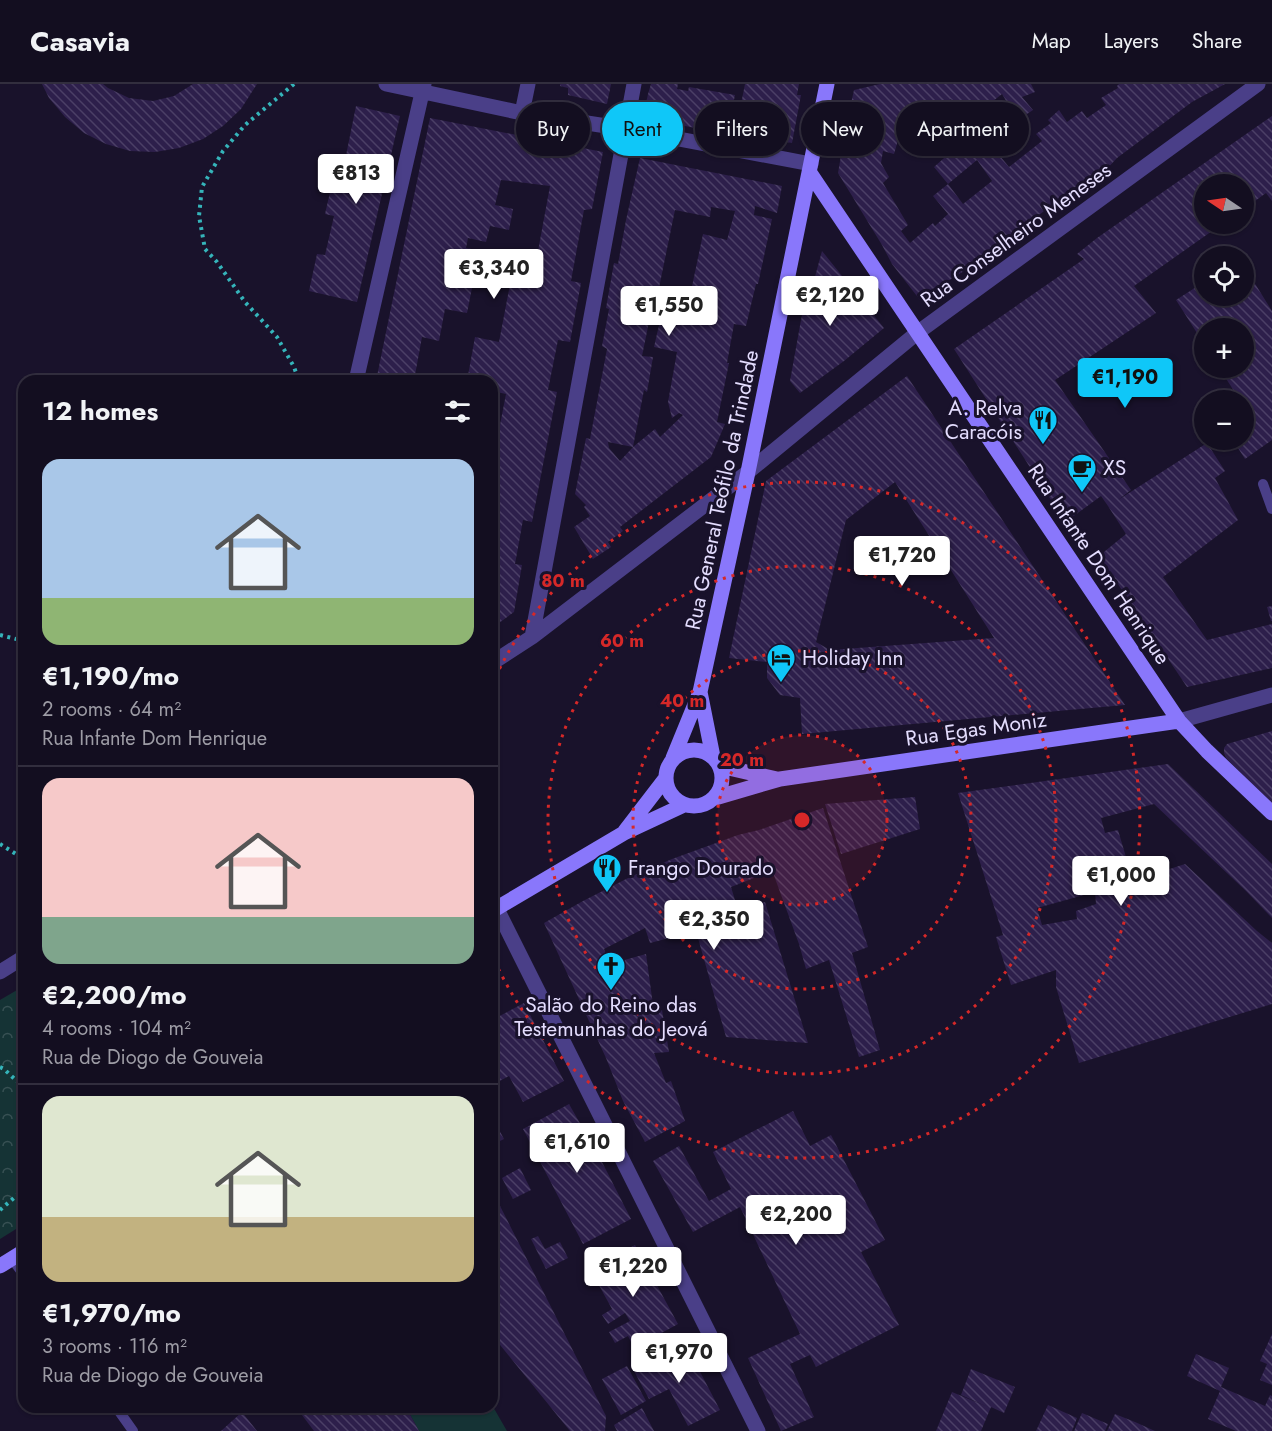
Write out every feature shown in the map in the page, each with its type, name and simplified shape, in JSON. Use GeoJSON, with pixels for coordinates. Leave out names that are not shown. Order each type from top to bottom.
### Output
{"type":"FeatureCollection","features":[{"type":"Feature","properties":{"kind":"main road","name":"Rua General Teófilo da Trindade"},"geometry":{"type":"LineString","coordinates":[[673,758],[700,692],[748,472],[827,84]]}},
{"type":"Feature","properties":{"kind":"main road","name":"Rua Infante Dom Henrique"},"geometry":{"type":"LineString","coordinates":[[811,169],[917,333],[1179,721],[1272,813]]}},
{"type":"Feature","properties":{"kind":"main road","name":"Rua General Teófilo da Trindade"},"geometry":{"type":"LineString","coordinates":[[700,692],[717,762]]}},
{"type":"Feature","properties":{"kind":"main road","name":"Rua Egas Moniz"},"geometry":{"type":"LineString","coordinates":[[715,798],[780,779],[1179,721]]}},
{"type":"Feature","properties":{"kind":"main road"},"geometry":{"type":"LineString","coordinates":[[693,749],[704,751],[717,762],[722,777],[721,788],[715,798],[695,807],[684,805],[674,799],[665,779],[667,768],[673,758],[693,749]]}},
{"type":"Feature","properties":{"kind":"main road","name":"Rua Egas Moniz"},"geometry":{"type":"LineString","coordinates":[[717,762],[780,779]]}},
{"type":"Feature","properties":{"kind":"main road"},"geometry":{"type":"LineString","coordinates":[[624,833],[665,779]]}},
{"type":"Feature","properties":{"kind":"main road"},"geometry":{"type":"LineString","coordinates":[[498,904],[624,833],[684,805]]}},
{"type":"Feature","properties":{"kind":"street"},"geometry":{"type":"LineString","coordinates":[[386,84],[423,88],[516,111]]}},
{"type":"Feature","properties":{"kind":"street"},"geometry":{"type":"LineString","coordinates":[[524,102],[528,84]]}},
{"type":"Feature","properties":{"kind":"street"},"geometry":{"type":"LineString","coordinates":[[631,102],[634,84]]}},
{"type":"Feature","properties":{"kind":"street","name":"Rua Conselheiro Meneses"},"geometry":{"type":"LineString","coordinates":[[498,659],[532,637],[748,472],[917,333],[1258,84]]}},
{"type":"Feature","properties":{"kind":"street"},"geometry":{"type":"LineString","coordinates":[[357,375],[423,88]]}},
{"type":"Feature","properties":{"kind":"street"},"geometry":{"type":"LineString","coordinates":[[683,141],[811,169]]}},
{"type":"Feature","properties":{"kind":"street"},"geometry":{"type":"LineString","coordinates":[[532,637],[621,156]]}},
{"type":"Feature","properties":{"kind":"street"},"geometry":{"type":"LineString","coordinates":[[1179,721],[1272,695]]}},
{"type":"Feature","properties":{"kind":"street"},"geometry":{"type":"LineString","coordinates":[[498,914],[758,1431]]}},
{"type":"Feature","properties":{"kind":"street"},"geometry":{"type":"LineString","coordinates":[[0,972],[18,961]]}},
{"type":"Feature","properties":{"kind":"lane"},"geometry":{"type":"LineString","coordinates":[[1263,484],[1272,508]]}},
{"type":"Feature","properties":{"kind":"lane"},"geometry":{"type":"LineString","coordinates":[[120,1413],[133,1431]]}},
{"type":"Feature","properties":{"kind":"path"},"geometry":{"type":"LineString","coordinates":[[294,84],[244,125],[223,151],[202,187],[199,216],[205,249],[217,262],[244,302],[277,337],[297,375]]}},
{"type":"Feature","properties":{"kind":"path"},"geometry":{"type":"LineString","coordinates":[[0,635],[18,640]]}},
{"type":"Feature","properties":{"kind":"path"},"geometry":{"type":"LineString","coordinates":[[0,844],[18,855]]}},
{"type":"Feature","properties":{"kind":"path"},"geometry":{"type":"LineString","coordinates":[[0,1067],[18,1082]]}},
{"type":"Feature","properties":{"kind":"path"},"geometry":{"type":"LineString","coordinates":[[0,1210],[18,1194]]}},
{"type":"Feature","properties":{"kind":"green space"},"geometry":{"type":"Polygon","coordinates":[[[18,990],[18,1228],[0,1239],[0,1000],[18,990]]]}},
{"type":"Feature","properties":{"kind":"green space"},"geometry":{"type":"Polygon","coordinates":[[[409,1413],[497,1413],[507,1431],[419,1431],[409,1413]]]}},
{"type":"Feature","properties":{"kind":"building"},"geometry":{"type":"Polygon","coordinates":[[[42,84],[103,84],[129,98],[153,101],[174,96],[193,84],[257,84],[241,109],[223,126],[203,139],[179,148],[155,152],[130,151],[106,144],[84,133],[65,117],[49,98],[42,84]]]}},
{"type":"Feature","properties":{"kind":"building"},"geometry":{"type":"Polygon","coordinates":[[[560,84],[611,84],[607,102],[602,103],[568,95],[568,88],[560,84]]]}},
{"type":"Feature","properties":{"kind":"building"},"geometry":{"type":"Polygon","coordinates":[[[651,84],[678,84],[677,89],[688,91],[689,87],[735,95],[734,102],[695,102],[695,128],[683,126],[683,102],[646,102],[651,84]]]}},
{"type":"Feature","properties":{"kind":"building"},"geometry":{"type":"Polygon","coordinates":[[[745,84],[799,84],[797,95],[801,95],[792,143],[789,142],[789,102],[741,102],[745,84]]]}},
{"type":"Feature","properties":{"kind":"building"},"geometry":{"type":"Polygon","coordinates":[[[880,84],[1031,84],[1035,92],[1022,97],[1026,102],[1007,102],[1002,94],[992,102],[953,102],[951,99],[948,102],[896,102],[894,154],[884,151],[884,102],[851,102],[854,90],[880,84]]]}},
{"type":"Feature","properties":{"kind":"building"},"geometry":{"type":"Polygon","coordinates":[[[1119,84],[1225,84],[1192,102],[1117,158],[1104,172],[1103,169],[1074,188],[995,249],[943,284],[924,303],[892,264],[838,173],[841,156],[882,156],[881,163],[889,177],[883,183],[908,225],[901,231],[910,243],[933,223],[935,226],[948,214],[933,196],[948,184],[934,167],[946,156],[1000,156],[1009,167],[1023,156],[1029,156],[1029,151],[1042,141],[1036,134],[1051,123],[1048,120],[1059,110],[1067,122],[1082,111],[1087,118],[1106,105],[1101,98],[1118,88],[1119,84]],[[977,160],[948,184],[963,204],[992,181],[977,160]]]}},
{"type":"Feature","properties":{"kind":"building"},"geometry":{"type":"Polygon","coordinates":[[[356,106],[400,116],[357,302],[309,291],[317,254],[325,255],[334,216],[325,214],[333,179],[341,180],[356,106]]]}},
{"type":"Feature","properties":{"kind":"building"},"geometry":{"type":"Polygon","coordinates":[[[1272,116],[1272,201],[1266,193],[1254,202],[1254,174],[1194,174],[1194,234],[1208,234],[1134,286],[1156,313],[1055,380],[1131,490],[1118,500],[1196,450],[1212,450],[1225,471],[1215,478],[1238,520],[1163,577],[1207,640],[1272,624],[1272,668],[1187,687],[1099,556],[1126,534],[1108,506],[1101,496],[1071,518],[1057,496],[1051,500],[954,349],[1084,259],[1077,254],[1272,116]]]}},
{"type":"Feature","properties":{"kind":"building"},"geometry":{"type":"Polygon","coordinates":[[[430,118],[516,135],[516,156],[590,156],[590,149],[602,152],[592,209],[584,210],[571,281],[581,283],[570,342],[558,340],[548,390],[557,392],[532,522],[523,520],[515,564],[522,565],[514,612],[498,624],[498,435],[506,394],[498,392],[498,375],[468,375],[475,337],[499,342],[512,274],[533,278],[550,186],[501,180],[495,205],[513,209],[509,230],[490,226],[486,242],[468,238],[466,248],[496,254],[491,277],[475,273],[467,313],[445,309],[439,341],[422,337],[415,375],[377,375],[430,118]]]}},
{"type":"Feature","properties":{"kind":"building"},"geometry":{"type":"Polygon","coordinates":[[[640,158],[782,186],[777,213],[755,206],[754,215],[772,219],[746,326],[734,324],[717,422],[725,424],[711,457],[620,527],[623,531],[608,542],[611,547],[593,559],[574,527],[590,516],[584,507],[586,505],[575,494],[586,438],[590,439],[607,349],[602,346],[609,309],[606,308],[614,263],[618,264],[640,158]],[[711,207],[710,217],[675,210],[653,317],[650,317],[642,356],[653,357],[647,392],[644,390],[633,447],[655,429],[660,437],[683,415],[679,413],[672,418],[668,402],[677,352],[654,347],[662,312],[686,315],[703,234],[727,240],[735,211],[711,207]],[[608,442],[609,448],[620,461],[633,447],[608,442]]]}},
{"type":"Feature","properties":{"kind":"building"},"geometry":{"type":"Polygon","coordinates":[[[822,251],[884,328],[800,393],[790,381],[803,309],[807,306],[822,251]]]}},
{"type":"Feature","properties":{"kind":"building"},"geometry":{"type":"Polygon","coordinates":[[[1254,282],[1272,311],[1272,440],[1245,459],[1239,450],[1254,450],[1254,390],[1233,390],[1226,378],[1254,378],[1254,318],[1194,318],[1194,328],[1176,300],[1194,288],[1194,306],[1254,306],[1254,282]]]}},
{"type":"Feature","properties":{"kind":"building"},"geometry":{"type":"Polygon","coordinates":[[[907,376],[1125,705],[802,734],[800,698],[780,695],[767,678],[767,662],[729,658],[766,481],[907,376]],[[895,482],[846,520],[816,642],[830,650],[994,638],[895,482]]]}},
{"type":"Feature","properties":{"kind":"building"},"geometry":{"type":"Polygon","coordinates":[[[1272,606],[1272,621],[1271,621],[1267,607],[1272,606]]]}},
{"type":"Feature","properties":{"kind":"building"},"geometry":{"type":"Polygon","coordinates":[[[1272,731],[1272,805],[1226,758],[1224,748],[1227,744],[1272,731]]]}},
{"type":"Feature","properties":{"kind":"building"},"geometry":{"type":"Polygon","coordinates":[[[1168,764],[1272,864],[1272,918],[1154,804],[1101,818],[1105,833],[1118,830],[1133,881],[1185,864],[1272,943],[1272,1004],[1079,1063],[1056,987],[1056,970],[1011,985],[996,937],[1003,935],[958,793],[1168,764]],[[1095,892],[1037,908],[1042,925],[1077,919],[1076,911],[1096,904],[1095,892]]]}},
{"type":"Feature","properties":{"kind":"building"},"geometry":{"type":"Polygon","coordinates":[[[915,797],[920,829],[841,854],[825,804],[915,797]]]}},
{"type":"Feature","properties":{"kind":"building"},"geometry":{"type":"Polygon","coordinates":[[[823,808],[868,947],[852,953],[880,1050],[859,1057],[829,960],[806,969],[772,870],[754,877],[731,887],[738,910],[765,902],[808,1043],[726,1037],[696,931],[650,943],[645,928],[604,949],[610,964],[646,954],[654,1012],[662,1010],[669,1052],[654,1053],[666,1083],[671,1081],[685,1121],[645,1142],[623,1101],[606,1058],[544,923],[630,877],[672,859],[823,808]]]}},
{"type":"Feature","properties":{"kind":"building"},"geometry":{"type":"Polygon","coordinates":[[[524,1003],[564,1081],[523,1102],[509,1076],[498,1082],[498,1017],[524,1003]]]}},
{"type":"Feature","properties":{"kind":"building"},"geometry":{"type":"Polygon","coordinates":[[[569,1104],[631,1219],[583,1244],[523,1129],[569,1104]]]}},
{"type":"Feature","properties":{"kind":"building"},"geometry":{"type":"Polygon","coordinates":[[[793,1111],[810,1146],[831,1135],[885,1240],[861,1252],[899,1325],[816,1367],[810,1355],[790,1364],[814,1417],[781,1431],[748,1358],[800,1334],[740,1207],[693,1232],[653,1161],[679,1146],[709,1201],[731,1189],[713,1152],[793,1111]]]}},
{"type":"Feature","properties":{"kind":"building"},"geometry":{"type":"Polygon","coordinates":[[[498,1128],[504,1139],[498,1142],[498,1128]]]}},
{"type":"Feature","properties":{"kind":"building"},"geometry":{"type":"Polygon","coordinates":[[[520,1168],[531,1190],[513,1199],[502,1178],[520,1168]]]}},
{"type":"Feature","properties":{"kind":"building"},"geometry":{"type":"Polygon","coordinates":[[[498,1202],[606,1416],[605,1431],[570,1431],[498,1342],[498,1202]]]}},
{"type":"Feature","properties":{"kind":"building"},"geometry":{"type":"Polygon","coordinates":[[[538,1236],[545,1249],[560,1242],[568,1258],[546,1269],[531,1239],[538,1236]]]}},
{"type":"Feature","properties":{"kind":"building"},"geometry":{"type":"Polygon","coordinates":[[[635,1245],[678,1324],[634,1348],[628,1336],[615,1343],[609,1332],[630,1321],[625,1313],[608,1324],[602,1315],[612,1309],[590,1269],[635,1245]]]}},
{"type":"Feature","properties":{"kind":"building"},"geometry":{"type":"Polygon","coordinates":[[[1272,1334],[1272,1385],[1260,1380],[1267,1364],[1260,1361],[1272,1334]]]}},
{"type":"Feature","properties":{"kind":"building"},"geometry":{"type":"Polygon","coordinates":[[[685,1343],[720,1410],[688,1426],[669,1389],[649,1399],[634,1371],[685,1343]]]}},
{"type":"Feature","properties":{"kind":"building"},"geometry":{"type":"Polygon","coordinates":[[[1196,1354],[1229,1368],[1221,1387],[1265,1406],[1270,1395],[1272,1396],[1272,1431],[1236,1431],[1208,1419],[1220,1391],[1187,1376],[1196,1354]]]}},
{"type":"Feature","properties":{"kind":"building"},"geometry":{"type":"Polygon","coordinates":[[[627,1366],[646,1401],[621,1415],[602,1379],[627,1366]]]}},
{"type":"Feature","properties":{"kind":"building"},"geometry":{"type":"Polygon","coordinates":[[[971,1369],[1015,1387],[1004,1413],[991,1407],[981,1431],[936,1431],[952,1392],[988,1407],[961,1395],[971,1369]]]}},
{"type":"Feature","properties":{"kind":"building"},"geometry":{"type":"Polygon","coordinates":[[[1048,1405],[1077,1418],[1072,1431],[1036,1431],[1048,1405]]]}},
{"type":"Feature","properties":{"kind":"building"},"geometry":{"type":"Polygon","coordinates":[[[642,1408],[654,1431],[617,1431],[614,1425],[642,1408]]]}},
{"type":"Feature","properties":{"kind":"building"},"geometry":{"type":"Polygon","coordinates":[[[243,1413],[257,1431],[221,1431],[243,1413]]]}},
{"type":"Feature","properties":{"kind":"building"},"geometry":{"type":"Polygon","coordinates":[[[300,1413],[409,1413],[419,1431],[314,1431],[300,1413]]]}},
{"type":"Feature","properties":{"kind":"building"},"geometry":{"type":"Polygon","coordinates":[[[1082,1413],[1108,1424],[1105,1431],[1074,1431],[1082,1413]]]}},
{"type":"Feature","properties":{"kind":"building"},"geometry":{"type":"Polygon","coordinates":[[[1115,1414],[1135,1422],[1155,1431],[1107,1431],[1115,1414]]]}},
{"type":"Feature","properties":{"kind":"place","name":"A. Relva Caracóis"},"geometry":{"type":"Point","coordinates":[1043,446]}},
{"type":"Feature","properties":{"kind":"place","name":"XS"},"geometry":{"type":"Point","coordinates":[1082,494]}},
{"type":"Feature","properties":{"kind":"place","name":"Holiday Inn"},"geometry":{"type":"Point","coordinates":[781,684]}},
{"type":"Feature","properties":{"kind":"place","name":"Frango Dourado"},"geometry":{"type":"Point","coordinates":[607,894]}},
{"type":"Feature","properties":{"kind":"place","name":"Salão do Reino das Testemunhas do Jeová"},"geometry":{"type":"Point","coordinates":[611,992]}}]}
